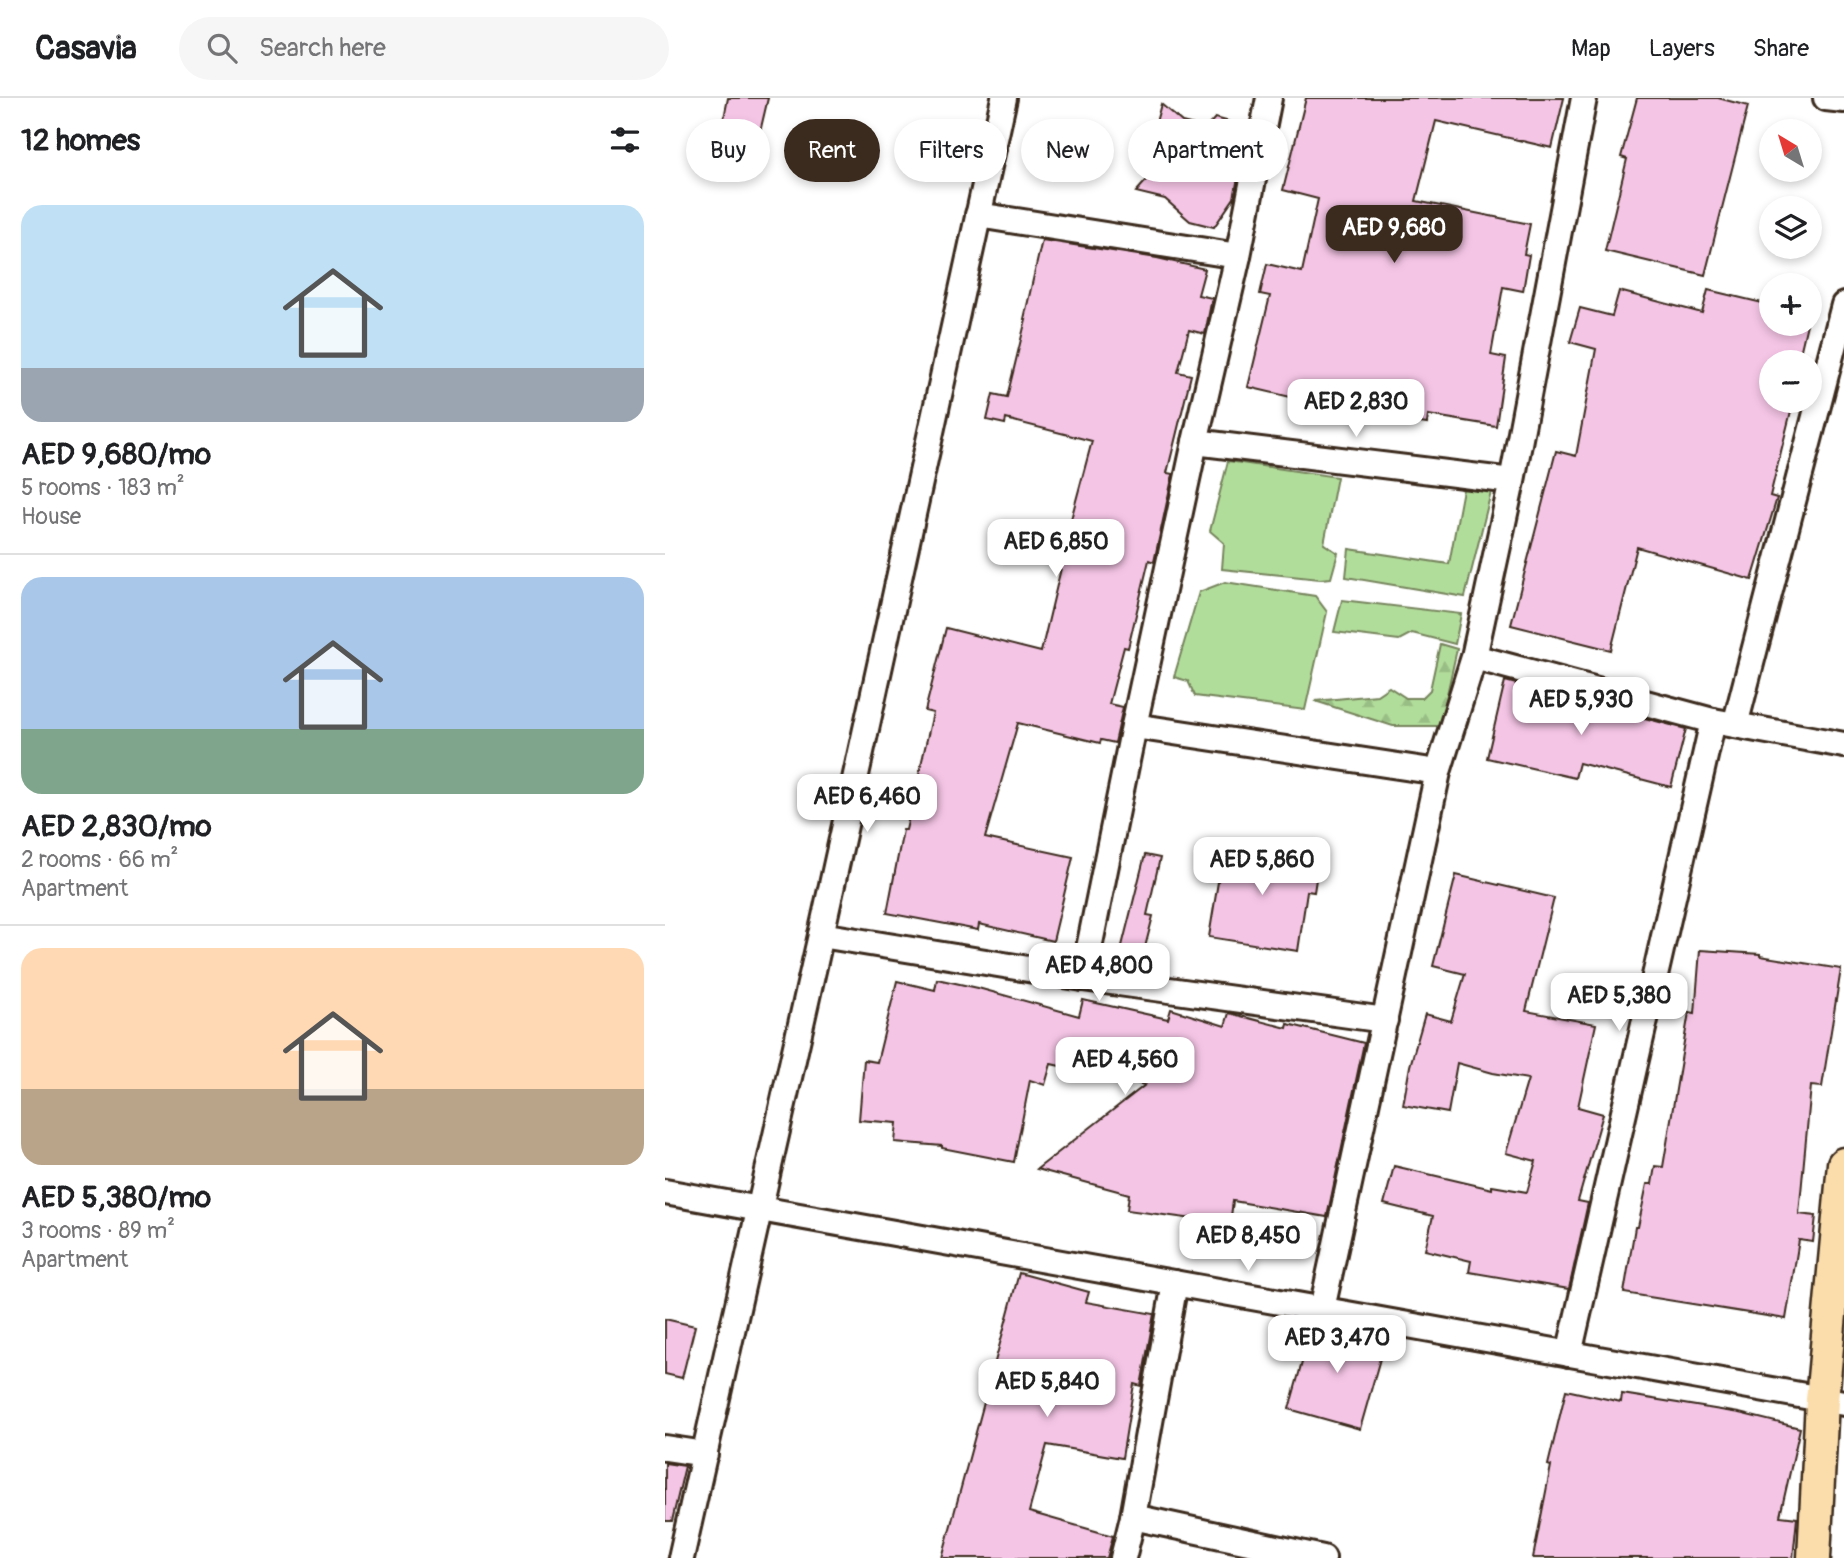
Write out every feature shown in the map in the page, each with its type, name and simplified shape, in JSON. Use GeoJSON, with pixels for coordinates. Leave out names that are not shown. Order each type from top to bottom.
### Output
{"type":"FeatureCollection","features":[{"type":"Feature","properties":{"kind":"main road"},"geometry":{"type":"LineString","coordinates":[[1814,1558],[1833,1401],[1844,1164]]}},
{"type":"Feature","properties":{"kind":"street"},"geometry":{"type":"LineString","coordinates":[[681,1558],[821,935],[1004,98]]}},
{"type":"Feature","properties":{"kind":"street"},"geometry":{"type":"LineString","coordinates":[[1083,978],[1134,726],[1238,256],[1269,98]]}},
{"type":"Feature","properties":{"kind":"street"},"geometry":{"type":"LineString","coordinates":[[1322,1309],[1438,772],[1474,657],[1512,481],[1584,98]]}},
{"type":"Feature","properties":{"kind":"street"},"geometry":{"type":"LineString","coordinates":[[1826,98],[1844,100]]}},
{"type":"Feature","properties":{"kind":"street"},"geometry":{"type":"LineString","coordinates":[[978,215],[1238,256]]}},
{"type":"Feature","properties":{"kind":"street"},"geometry":{"type":"LineString","coordinates":[[1569,1354],[1724,723],[1844,305]]}},
{"type":"Feature","properties":{"kind":"street"},"geometry":{"type":"LineString","coordinates":[[1195,442],[1512,481]]}},
{"type":"Feature","properties":{"kind":"street"},"geometry":{"type":"LineString","coordinates":[[1474,657],[1724,723],[1844,744]]}},
{"type":"Feature","properties":{"kind":"street"},"geometry":{"type":"LineString","coordinates":[[1134,726],[1438,772]]}},
{"type":"Feature","properties":{"kind":"street"},"geometry":{"type":"LineString","coordinates":[[821,935],[1083,978],[1385,1020]]}},
{"type":"Feature","properties":{"kind":"street"},"geometry":{"type":"LineString","coordinates":[[665,1192],[1833,1401]]}},
{"type":"Feature","properties":{"kind":"street"},"geometry":{"type":"LineString","coordinates":[[1123,1558],[1133,1517],[1175,1283]]}},
{"type":"Feature","properties":{"kind":"street"},"geometry":{"type":"LineString","coordinates":[[665,1448],[705,1454]]}},
{"type":"Feature","properties":{"kind":"street"},"geometry":{"type":"LineString","coordinates":[[1133,1517],[1323,1558]]}},
{"type":"Feature","properties":{"kind":"green space"},"geometry":{"type":"Polygon","coordinates":[[[1228,461],[1337,477],[1324,544],[1338,553],[1331,578],[1222,569],[1224,543],[1210,531],[1228,461]]]}},
{"type":"Feature","properties":{"kind":"green space"},"geometry":{"type":"Polygon","coordinates":[[[1463,489],[1491,492],[1465,597],[1346,577],[1349,549],[1449,564],[1463,489]]]}},
{"type":"Feature","properties":{"kind":"green space"},"geometry":{"type":"Polygon","coordinates":[[[1225,582],[1315,596],[1327,612],[1305,710],[1195,696],[1188,681],[1174,677],[1199,592],[1225,582]]]}},
{"type":"Feature","properties":{"kind":"green space"},"geometry":{"type":"Polygon","coordinates":[[[1342,600],[1461,614],[1455,644],[1412,633],[1399,640],[1334,632],[1342,600]]]}},
{"type":"Feature","properties":{"kind":"green space"},"geometry":{"type":"Polygon","coordinates":[[[1440,644],[1457,649],[1440,726],[1393,726],[1315,701],[1377,695],[1389,687],[1406,698],[1422,698],[1430,690],[1440,644]]]}},
{"type":"Feature","properties":{"kind":"building"},"geometry":{"type":"Polygon","coordinates":[[[728,98],[768,98],[763,119],[724,119],[728,98]]]}},
{"type":"Feature","properties":{"kind":"building"},"geometry":{"type":"Polygon","coordinates":[[[1306,98],[1564,98],[1552,148],[1436,121],[1416,201],[1530,224],[1524,254],[1529,255],[1523,291],[1503,287],[1491,355],[1506,358],[1496,426],[1428,415],[1427,424],[1362,414],[1248,387],[1270,296],[1260,294],[1267,264],[1302,272],[1318,199],[1283,190],[1285,182],[1288,182],[1288,170],[1306,98]]]}},
{"type":"Feature","properties":{"kind":"building"},"geometry":{"type":"Polygon","coordinates":[[[1637,98],[1718,98],[1748,106],[1705,275],[1605,251],[1627,159],[1621,157],[1637,98]]]}},
{"type":"Feature","properties":{"kind":"building"},"geometry":{"type":"Polygon","coordinates":[[[1161,104],[1178,119],[1157,119],[1161,104]]]}},
{"type":"Feature","properties":{"kind":"building"},"geometry":{"type":"Polygon","coordinates":[[[1145,182],[1237,182],[1234,198],[1214,227],[1190,221],[1165,199],[1136,192],[1145,182]]]}},
{"type":"Feature","properties":{"kind":"building"},"geometry":{"type":"Polygon","coordinates":[[[1042,240],[1157,258],[1205,269],[1198,295],[1212,298],[1205,334],[1189,330],[1178,372],[1191,375],[1167,473],[1173,474],[1154,562],[1149,560],[1128,648],[1124,647],[1109,704],[1123,707],[1115,743],[1101,740],[1100,743],[1018,723],[985,838],[1073,857],[1053,941],[979,924],[978,930],[887,913],[903,830],[906,830],[933,713],[925,711],[946,628],[1041,652],[1068,539],[1066,538],[1092,441],[1006,419],[1005,424],[987,420],[993,394],[1007,397],[1042,240]]]}},
{"type":"Feature","properties":{"kind":"building"},"geometry":{"type":"Polygon","coordinates":[[[1708,290],[1759,302],[1759,336],[1804,336],[1801,350],[1759,350],[1759,413],[1791,413],[1770,496],[1777,498],[1752,580],[1637,547],[1611,650],[1511,625],[1556,451],[1576,456],[1596,349],[1570,342],[1580,308],[1612,316],[1619,291],[1702,313],[1708,290]]]}},
{"type":"Feature","properties":{"kind":"building"},"geometry":{"type":"Polygon","coordinates":[[[1505,681],[1686,729],[1671,787],[1579,763],[1575,778],[1487,758],[1505,681]]]}},
{"type":"Feature","properties":{"kind":"building"},"geometry":{"type":"Polygon","coordinates":[[[1224,845],[1319,860],[1314,892],[1307,891],[1298,951],[1209,937],[1224,845]]]}},
{"type":"Feature","properties":{"kind":"building"},"geometry":{"type":"Polygon","coordinates":[[[1145,855],[1160,858],[1147,915],[1153,916],[1143,955],[1121,950],[1145,855]]]}},
{"type":"Feature","properties":{"kind":"building"},"geometry":{"type":"Polygon","coordinates":[[[1456,875],[1554,898],[1526,1011],[1596,1024],[1578,1107],[1603,1114],[1578,1201],[1588,1203],[1569,1289],[1469,1272],[1471,1261],[1425,1250],[1433,1216],[1384,1204],[1394,1166],[1492,1189],[1492,1186],[1527,1192],[1536,1161],[1506,1153],[1528,1079],[1457,1063],[1448,1113],[1403,1105],[1410,1066],[1425,1014],[1451,1021],[1465,974],[1433,966],[1456,875]]]}},
{"type":"Feature","properties":{"kind":"building"},"geometry":{"type":"Polygon","coordinates":[[[1700,950],[1760,954],[1841,969],[1822,1087],[1811,1086],[1799,1214],[1816,1216],[1813,1242],[1799,1240],[1786,1319],[1624,1293],[1635,1227],[1638,1227],[1647,1184],[1652,1184],[1655,1166],[1663,1167],[1689,1012],[1695,1013],[1700,950]]]}},
{"type":"Feature","properties":{"kind":"building"},"geometry":{"type":"Polygon","coordinates":[[[937,979],[1079,1016],[1083,1000],[1168,1019],[1171,1009],[1225,1026],[1229,1013],[1364,1043],[1327,1217],[1233,1201],[1230,1224],[1127,1210],[1129,1194],[1037,1169],[1145,1085],[1051,1064],[1045,1085],[1030,1080],[1014,1162],[942,1146],[895,1142],[897,1123],[859,1120],[864,1060],[877,1062],[897,981],[935,990],[937,979]]]}},
{"type":"Feature","properties":{"kind":"building"},"geometry":{"type":"Polygon","coordinates":[[[1019,1273],[1089,1292],[1086,1302],[1154,1314],[1141,1386],[1134,1384],[1122,1458],[1047,1445],[1029,1512],[1113,1536],[1107,1558],[942,1558],[1019,1273]]]}},
{"type":"Feature","properties":{"kind":"building"},"geometry":{"type":"Polygon","coordinates":[[[665,1319],[695,1326],[682,1378],[665,1374],[665,1319]]]}},
{"type":"Feature","properties":{"kind":"building"},"geometry":{"type":"Polygon","coordinates":[[[1313,1323],[1385,1341],[1360,1429],[1289,1409],[1313,1323]]]}},
{"type":"Feature","properties":{"kind":"building"},"geometry":{"type":"Polygon","coordinates":[[[1566,1390],[1621,1402],[1622,1394],[1739,1413],[1800,1428],[1780,1516],[1797,1518],[1793,1558],[1533,1558],[1551,1466],[1548,1465],[1566,1390]]]}},
{"type":"Feature","properties":{"kind":"building"},"geometry":{"type":"Polygon","coordinates":[[[665,1463],[685,1466],[672,1521],[665,1521],[665,1463]]]}}]}
